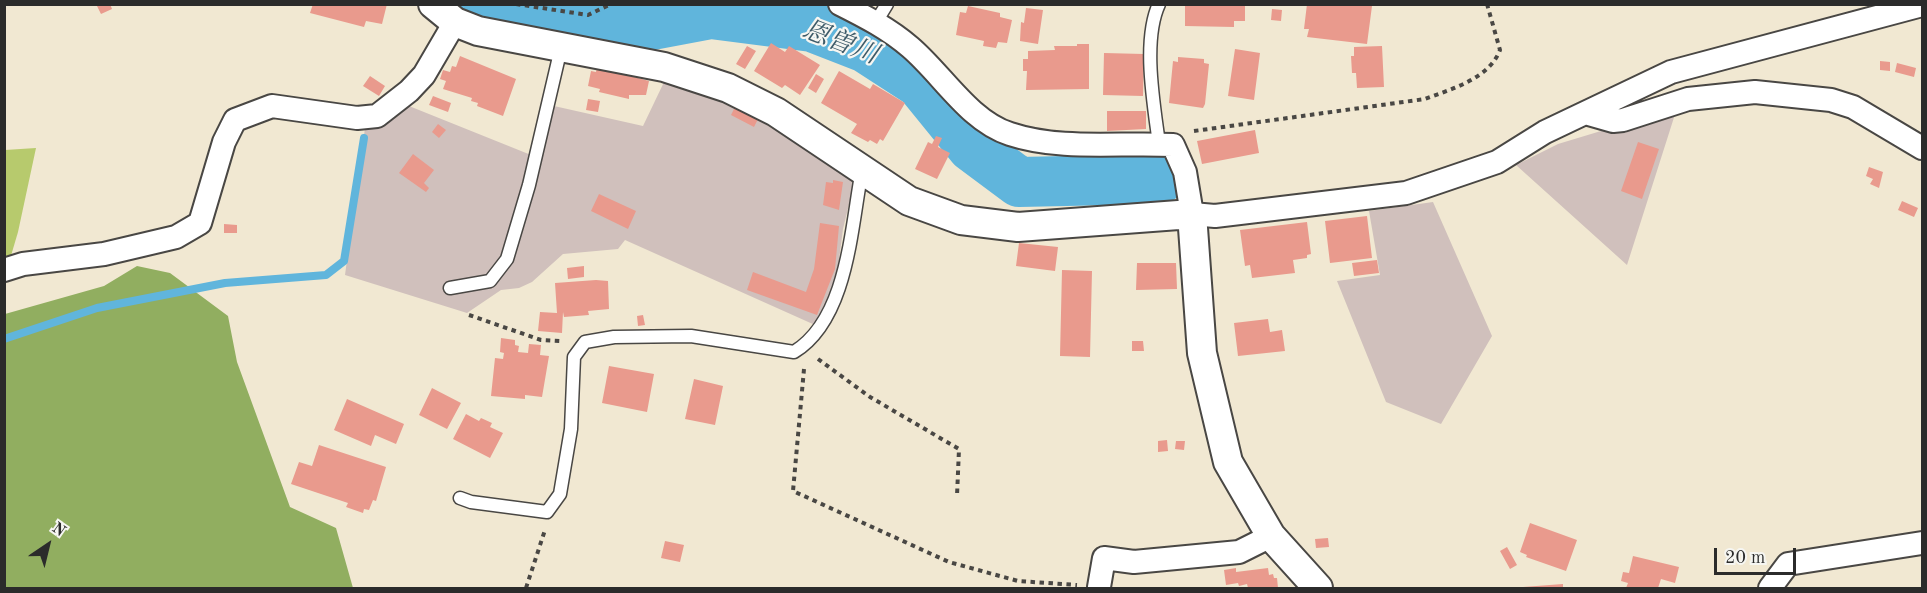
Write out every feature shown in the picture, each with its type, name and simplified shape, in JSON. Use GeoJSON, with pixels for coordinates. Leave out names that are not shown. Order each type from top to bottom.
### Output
{"type":"FeatureCollection","features":[{"type":"Feature","properties":{"kind":"street"},"geometry":{"type":"LineString","coordinates":[[433,4],[455,22],[502,38],[664,67],[728,88],[776,112],[909,201],[961,220],[1018,227],[1192,214],[1215,216],[1406,193],[1497,162],[1545,132],[1671,72],[1923,5]]}},
{"type":"Feature","properties":{"kind":"street"},"geometry":{"type":"LineString","coordinates":[[840,4],[881,13],[911,48],[980,117],[1007,134],[1045,143],[1166,145],[1185,172],[1192,214],[1202,353],[1228,462],[1271,536],[1318,588]]}},
{"type":"Feature","properties":{"kind":"street"},"geometry":{"type":"LineString","coordinates":[[4,270],[23,264],[104,254],[177,237],[200,223],[224,142],[235,120],[272,106],[357,118],[377,116],[409,91],[424,75],[455,22]]}},
{"type":"Feature","properties":{"kind":"street"},"geometry":{"type":"LineString","coordinates":[[1585,113],[1612,121],[1623,120],[1688,99],[1755,92],[1831,100],[1853,107],[1923,148]]}},
{"type":"Feature","properties":{"kind":"street"},"geometry":{"type":"LineString","coordinates":[[1099,587],[1104,558],[1134,562],[1239,552],[1271,536]]}},
{"type":"Feature","properties":{"kind":"street"},"geometry":{"type":"LineString","coordinates":[[1770,588],[1788,564],[1923,543]]}},
{"type":"Feature","properties":{"kind":"lane"},"geometry":{"type":"LineString","coordinates":[[1159,4],[1153,18],[1151,49],[1166,145]]}},
{"type":"Feature","properties":{"kind":"lane"},"geometry":{"type":"LineString","coordinates":[[450,288],[490,281],[507,260],[529,185],[561,48]]}},
{"type":"Feature","properties":{"kind":"lane"},"geometry":{"type":"LineString","coordinates":[[460,498],[471,502],[547,512],[560,494],[566,468],[572,429],[574,357],[585,342],[691,336],[794,352],[806,348],[839,291],[862,168]]}},
{"type":"Feature","properties":{"kind":"path"},"geometry":{"type":"LineString","coordinates":[[516,4],[588,15],[611,4]]}},
{"type":"Feature","properties":{"kind":"path"},"geometry":{"type":"LineString","coordinates":[[1166,145],[1197,130],[1425,99],[1457,86],[1490,66],[1500,50],[1487,4]]}},
{"type":"Feature","properties":{"kind":"path"},"geometry":{"type":"LineString","coordinates":[[469,315],[541,340],[562,342],[580,348]]}},
{"type":"Feature","properties":{"kind":"path"},"geometry":{"type":"LineString","coordinates":[[806,348],[870,397],[959,449],[957,496]]}},
{"type":"Feature","properties":{"kind":"path"},"geometry":{"type":"LineString","coordinates":[[806,348],[793,491],[949,562],[1018,581],[1099,587]]}},
{"type":"Feature","properties":{"kind":"path"},"geometry":{"type":"LineString","coordinates":[[526,588],[547,524],[547,512]]}},
{"type":"Feature","properties":{"kind":"shaded area"},"geometry":{"type":"Polygon","coordinates":[[[665,80],[749,109],[855,180],[843,229],[835,291],[815,325],[625,240],[618,249],[563,254],[532,282],[519,288],[501,290],[467,313],[345,275],[365,128],[380,127],[409,106],[541,159],[554,106],[643,126],[665,80]]]}},
{"type":"Feature","properties":{"kind":"shaded area"},"geometry":{"type":"Polygon","coordinates":[[[1677,108],[1627,265],[1516,165],[1558,144],[1677,108]]]}},
{"type":"Feature","properties":{"kind":"shaded area"},"geometry":{"type":"Polygon","coordinates":[[[1433,202],[1492,336],[1441,424],[1386,402],[1337,281],[1380,275],[1369,211],[1433,202]]]}},
{"type":"Feature","properties":{"kind":"green space"},"geometry":{"type":"Polygon","coordinates":[[[36,148],[18,232],[5,276],[5,150],[36,148]]]}},
{"type":"Feature","properties":{"kind":"green space"},"geometry":{"type":"Polygon","coordinates":[[[137,266],[170,273],[228,316],[237,362],[290,507],[336,528],[353,588],[5,588],[5,314],[104,286],[137,266]]]}},
{"type":"Feature","properties":{"kind":"building"},"geometry":{"type":"Polygon","coordinates":[[[96,4],[110,4],[112,9],[101,14],[96,4]]]}},
{"type":"Feature","properties":{"kind":"building"},"geometry":{"type":"Polygon","coordinates":[[[313,4],[387,4],[382,24],[366,21],[364,27],[310,13],[313,4]]]}},
{"type":"Feature","properties":{"kind":"building"},"geometry":{"type":"Polygon","coordinates":[[[1185,4],[1245,4],[1245,21],[1234,21],[1234,27],[1185,26],[1185,4]]]}},
{"type":"Feature","properties":{"kind":"building"},"geometry":{"type":"Polygon","coordinates":[[[1307,4],[1372,6],[1367,44],[1307,37],[1309,29],[1304,29],[1307,4]]]}},
{"type":"Feature","properties":{"kind":"building"},"geometry":{"type":"Polygon","coordinates":[[[968,6],[1000,13],[1000,17],[1012,20],[1007,43],[998,42],[996,48],[983,46],[984,41],[956,35],[960,12],[966,13],[968,6]]]}},
{"type":"Feature","properties":{"kind":"building"},"geometry":{"type":"Polygon","coordinates":[[[1026,8],[1043,10],[1038,44],[1020,41],[1021,22],[1024,23],[1026,8]]]}},
{"type":"Feature","properties":{"kind":"building"},"geometry":{"type":"Polygon","coordinates":[[[1272,9],[1282,10],[1281,21],[1271,20],[1272,9]]]}},
{"type":"Feature","properties":{"kind":"building"},"geometry":{"type":"Polygon","coordinates":[[[771,43],[785,52],[789,46],[820,65],[800,95],[785,85],[782,88],[754,71],[771,43]]]}},
{"type":"Feature","properties":{"kind":"building"},"geometry":{"type":"Polygon","coordinates":[[[1077,44],[1089,44],[1089,89],[1026,90],[1027,71],[1023,71],[1023,59],[1028,59],[1028,51],[1055,50],[1054,46],[1077,46],[1077,44]]]}},
{"type":"Feature","properties":{"kind":"building"},"geometry":{"type":"Polygon","coordinates":[[[747,46],[756,51],[745,69],[736,64],[747,46]]]}},
{"type":"Feature","properties":{"kind":"building"},"geometry":{"type":"Polygon","coordinates":[[[1382,46],[1384,87],[1357,88],[1356,73],[1352,73],[1351,56],[1354,56],[1354,47],[1382,46]]]}},
{"type":"Feature","properties":{"kind":"building"},"geometry":{"type":"Polygon","coordinates":[[[1235,49],[1260,53],[1254,100],[1228,96],[1235,49]]]}},
{"type":"Feature","properties":{"kind":"building"},"geometry":{"type":"Polygon","coordinates":[[[1104,53],[1144,54],[1143,96],[1103,95],[1104,53]]]}},
{"type":"Feature","properties":{"kind":"building"},"geometry":{"type":"Polygon","coordinates":[[[460,56],[516,79],[503,116],[477,106],[478,103],[471,101],[472,98],[443,89],[446,81],[440,79],[443,70],[450,72],[452,66],[456,67],[460,56]]]}},
{"type":"Feature","properties":{"kind":"building"},"geometry":{"type":"Polygon","coordinates":[[[1178,57],[1204,59],[1204,63],[1209,64],[1203,108],[1169,103],[1173,61],[1178,62],[1178,57]]]}},
{"type":"Feature","properties":{"kind":"building"},"geometry":{"type":"Polygon","coordinates":[[[1880,61],[1890,62],[1890,71],[1880,70],[1880,61]]]}},
{"type":"Feature","properties":{"kind":"building"},"geometry":{"type":"Polygon","coordinates":[[[1897,63],[1916,68],[1914,77],[1895,72],[1897,63]]]}},
{"type":"Feature","properties":{"kind":"building"},"geometry":{"type":"Polygon","coordinates":[[[597,67],[649,81],[646,95],[629,95],[629,99],[599,92],[600,89],[588,86],[591,71],[596,72],[597,67]]]}},
{"type":"Feature","properties":{"kind":"building"},"geometry":{"type":"Polygon","coordinates":[[[839,71],[870,89],[873,84],[905,103],[883,141],[880,139],[877,144],[870,140],[868,142],[851,133],[857,124],[821,103],[839,71]]]}},
{"type":"Feature","properties":{"kind":"building"},"geometry":{"type":"Polygon","coordinates":[[[816,74],[824,79],[816,93],[808,88],[816,74]]]}},
{"type":"Feature","properties":{"kind":"building"},"geometry":{"type":"Polygon","coordinates":[[[370,76],[385,86],[379,96],[363,86],[370,76]]]}},
{"type":"Feature","properties":{"kind":"building"},"geometry":{"type":"Polygon","coordinates":[[[433,96],[451,103],[448,112],[429,105],[433,96]]]}},
{"type":"Feature","properties":{"kind":"building"},"geometry":{"type":"Polygon","coordinates":[[[588,99],[600,101],[598,112],[586,110],[588,99]]]}},
{"type":"Feature","properties":{"kind":"building"},"geometry":{"type":"Polygon","coordinates":[[[736,105],[759,117],[754,127],[731,115],[736,105]]]}},
{"type":"Feature","properties":{"kind":"building"},"geometry":{"type":"Polygon","coordinates":[[[1107,111],[1146,111],[1146,129],[1107,131],[1107,111]]]}},
{"type":"Feature","properties":{"kind":"building"},"geometry":{"type":"Polygon","coordinates":[[[438,124],[446,130],[439,138],[432,132],[438,124]]]}},
{"type":"Feature","properties":{"kind":"building"},"geometry":{"type":"Polygon","coordinates":[[[1255,130],[1259,153],[1202,164],[1197,141],[1255,130]]]}},
{"type":"Feature","properties":{"kind":"building"},"geometry":{"type":"Polygon","coordinates":[[[936,136],[942,138],[938,147],[950,153],[937,179],[915,169],[928,142],[932,144],[936,136]]]}},
{"type":"Feature","properties":{"kind":"building"},"geometry":{"type":"Polygon","coordinates":[[[1638,142],[1659,149],[1642,199],[1621,191],[1638,142]]]}},
{"type":"Feature","properties":{"kind":"building"},"geometry":{"type":"Polygon","coordinates":[[[413,154],[434,170],[424,183],[429,188],[426,192],[399,173],[413,154]]]}},
{"type":"Feature","properties":{"kind":"building"},"geometry":{"type":"Polygon","coordinates":[[[1869,167],[1883,172],[1879,188],[1870,184],[1873,179],[1866,176],[1869,167]]]}},
{"type":"Feature","properties":{"kind":"building"},"geometry":{"type":"Polygon","coordinates":[[[833,180],[843,182],[839,210],[823,205],[826,182],[833,183],[833,180]]]}},
{"type":"Feature","properties":{"kind":"building"},"geometry":{"type":"Polygon","coordinates":[[[599,194],[636,211],[628,229],[591,211],[599,194]]]}},
{"type":"Feature","properties":{"kind":"building"},"geometry":{"type":"Polygon","coordinates":[[[1902,201],[1918,208],[1914,217],[1898,210],[1902,201]]]}},
{"type":"Feature","properties":{"kind":"building"},"geometry":{"type":"Polygon","coordinates":[[[1367,216],[1372,258],[1330,263],[1325,221],[1367,216]]]}},
{"type":"Feature","properties":{"kind":"building"},"geometry":{"type":"Polygon","coordinates":[[[1307,222],[1311,254],[1307,255],[1307,258],[1293,260],[1295,273],[1252,278],[1250,265],[1245,266],[1240,230],[1307,222]]]}},
{"type":"Feature","properties":{"kind":"building"},"geometry":{"type":"Polygon","coordinates":[[[820,223],[839,226],[835,269],[817,315],[747,290],[753,272],[806,292],[814,269],[820,223]]]}},
{"type":"Feature","properties":{"kind":"building"},"geometry":{"type":"Polygon","coordinates":[[[224,224],[237,225],[237,233],[224,233],[224,224]]]}},
{"type":"Feature","properties":{"kind":"building"},"geometry":{"type":"Polygon","coordinates":[[[1019,243],[1058,247],[1055,271],[1016,266],[1019,243]]]}},
{"type":"Feature","properties":{"kind":"building"},"geometry":{"type":"Polygon","coordinates":[[[1377,260],[1379,273],[1354,276],[1352,263],[1377,260]]]}},
{"type":"Feature","properties":{"kind":"building"},"geometry":{"type":"Polygon","coordinates":[[[1137,263],[1176,263],[1177,289],[1136,290],[1137,263]]]}},
{"type":"Feature","properties":{"kind":"building"},"geometry":{"type":"Polygon","coordinates":[[[584,266],[584,277],[568,279],[567,268],[584,266]]]}},
{"type":"Feature","properties":{"kind":"building"},"geometry":{"type":"Polygon","coordinates":[[[1062,270],[1092,271],[1090,357],[1060,356],[1062,270]]]}},
{"type":"Feature","properties":{"kind":"building"},"geometry":{"type":"Polygon","coordinates":[[[608,281],[609,309],[588,311],[589,315],[564,317],[563,312],[562,333],[538,331],[540,312],[557,313],[555,283],[608,281]]]}},
{"type":"Feature","properties":{"kind":"building"},"geometry":{"type":"Polygon","coordinates":[[[643,315],[645,325],[638,326],[637,316],[643,315]]]}},
{"type":"Feature","properties":{"kind":"building"},"geometry":{"type":"Polygon","coordinates":[[[1268,319],[1270,332],[1282,330],[1285,351],[1238,356],[1234,323],[1268,319]]]}},
{"type":"Feature","properties":{"kind":"building"},"geometry":{"type":"Polygon","coordinates":[[[501,338],[515,340],[515,345],[519,346],[518,352],[528,353],[529,344],[541,345],[540,355],[549,356],[542,397],[525,395],[525,399],[491,396],[495,358],[503,359],[504,353],[500,352],[501,338]]]}},
{"type":"Feature","properties":{"kind":"building"},"geometry":{"type":"Polygon","coordinates":[[[1132,341],[1143,341],[1144,351],[1132,351],[1132,341]]]}},
{"type":"Feature","properties":{"kind":"building"},"geometry":{"type":"Polygon","coordinates":[[[609,366],[654,374],[647,412],[602,403],[609,366]]]}},
{"type":"Feature","properties":{"kind":"building"},"geometry":{"type":"Polygon","coordinates":[[[694,379],[723,386],[715,425],[685,419],[694,379]]]}},
{"type":"Feature","properties":{"kind":"building"},"geometry":{"type":"Polygon","coordinates":[[[432,388],[461,403],[447,429],[419,415],[432,388]]]}},
{"type":"Feature","properties":{"kind":"building"},"geometry":{"type":"Polygon","coordinates":[[[347,399],[404,424],[396,444],[375,435],[371,446],[334,430],[347,399]]]}},
{"type":"Feature","properties":{"kind":"building"},"geometry":{"type":"Polygon","coordinates":[[[466,414],[479,421],[481,418],[492,423],[490,427],[503,433],[490,458],[453,439],[466,414]]]}},
{"type":"Feature","properties":{"kind":"building"},"geometry":{"type":"Polygon","coordinates":[[[1167,440],[1168,451],[1158,452],[1158,441],[1167,440]]]}},
{"type":"Feature","properties":{"kind":"building"},"geometry":{"type":"Polygon","coordinates":[[[1176,441],[1185,441],[1184,450],[1175,449],[1176,441]]]}},
{"type":"Feature","properties":{"kind":"building"},"geometry":{"type":"Polygon","coordinates":[[[319,445],[386,467],[376,501],[373,500],[369,510],[364,509],[363,513],[346,507],[348,503],[291,484],[299,462],[312,466],[319,445]]]}},
{"type":"Feature","properties":{"kind":"building"},"geometry":{"type":"Polygon","coordinates":[[[1530,523],[1577,540],[1566,571],[1526,557],[1527,555],[1520,552],[1530,523]]]}},
{"type":"Feature","properties":{"kind":"building"},"geometry":{"type":"Polygon","coordinates":[[[1328,538],[1329,547],[1316,548],[1315,539],[1328,538]]]}},
{"type":"Feature","properties":{"kind":"building"},"geometry":{"type":"Polygon","coordinates":[[[665,541],[684,545],[680,562],[661,558],[665,541]]]}},
{"type":"Feature","properties":{"kind":"building"},"geometry":{"type":"Polygon","coordinates":[[[1507,547],[1517,565],[1510,569],[1500,551],[1507,547]]]}},
{"type":"Feature","properties":{"kind":"building"},"geometry":{"type":"Polygon","coordinates":[[[1633,556],[1679,567],[1675,583],[1661,579],[1658,588],[1626,588],[1628,583],[1621,581],[1623,572],[1629,573],[1633,556]]]}},
{"type":"Feature","properties":{"kind":"building"},"geometry":{"type":"Polygon","coordinates":[[[1236,568],[1236,572],[1268,568],[1269,575],[1273,574],[1274,578],[1277,578],[1278,588],[1248,588],[1247,584],[1239,586],[1238,583],[1226,585],[1224,570],[1236,568]]]}},
{"type":"Feature","properties":{"kind":"building"},"geometry":{"type":"Polygon","coordinates":[[[1563,584],[1563,588],[1523,588],[1523,587],[1563,584]]]}},
{"type":"Feature","properties":{"kind":"waterway","name":"恩曽川"},"geometry":{"type":"LineString","coordinates":[[477,4],[537,20],[626,30],[711,14],[812,27],[866,48],[920,83],[972,147],[1019,182],[1160,179]]}},
{"type":"Feature","properties":{"kind":"waterway"},"geometry":{"type":"LineString","coordinates":[[4,339],[97,308],[225,283],[326,275],[344,261],[364,138]]}}]}
